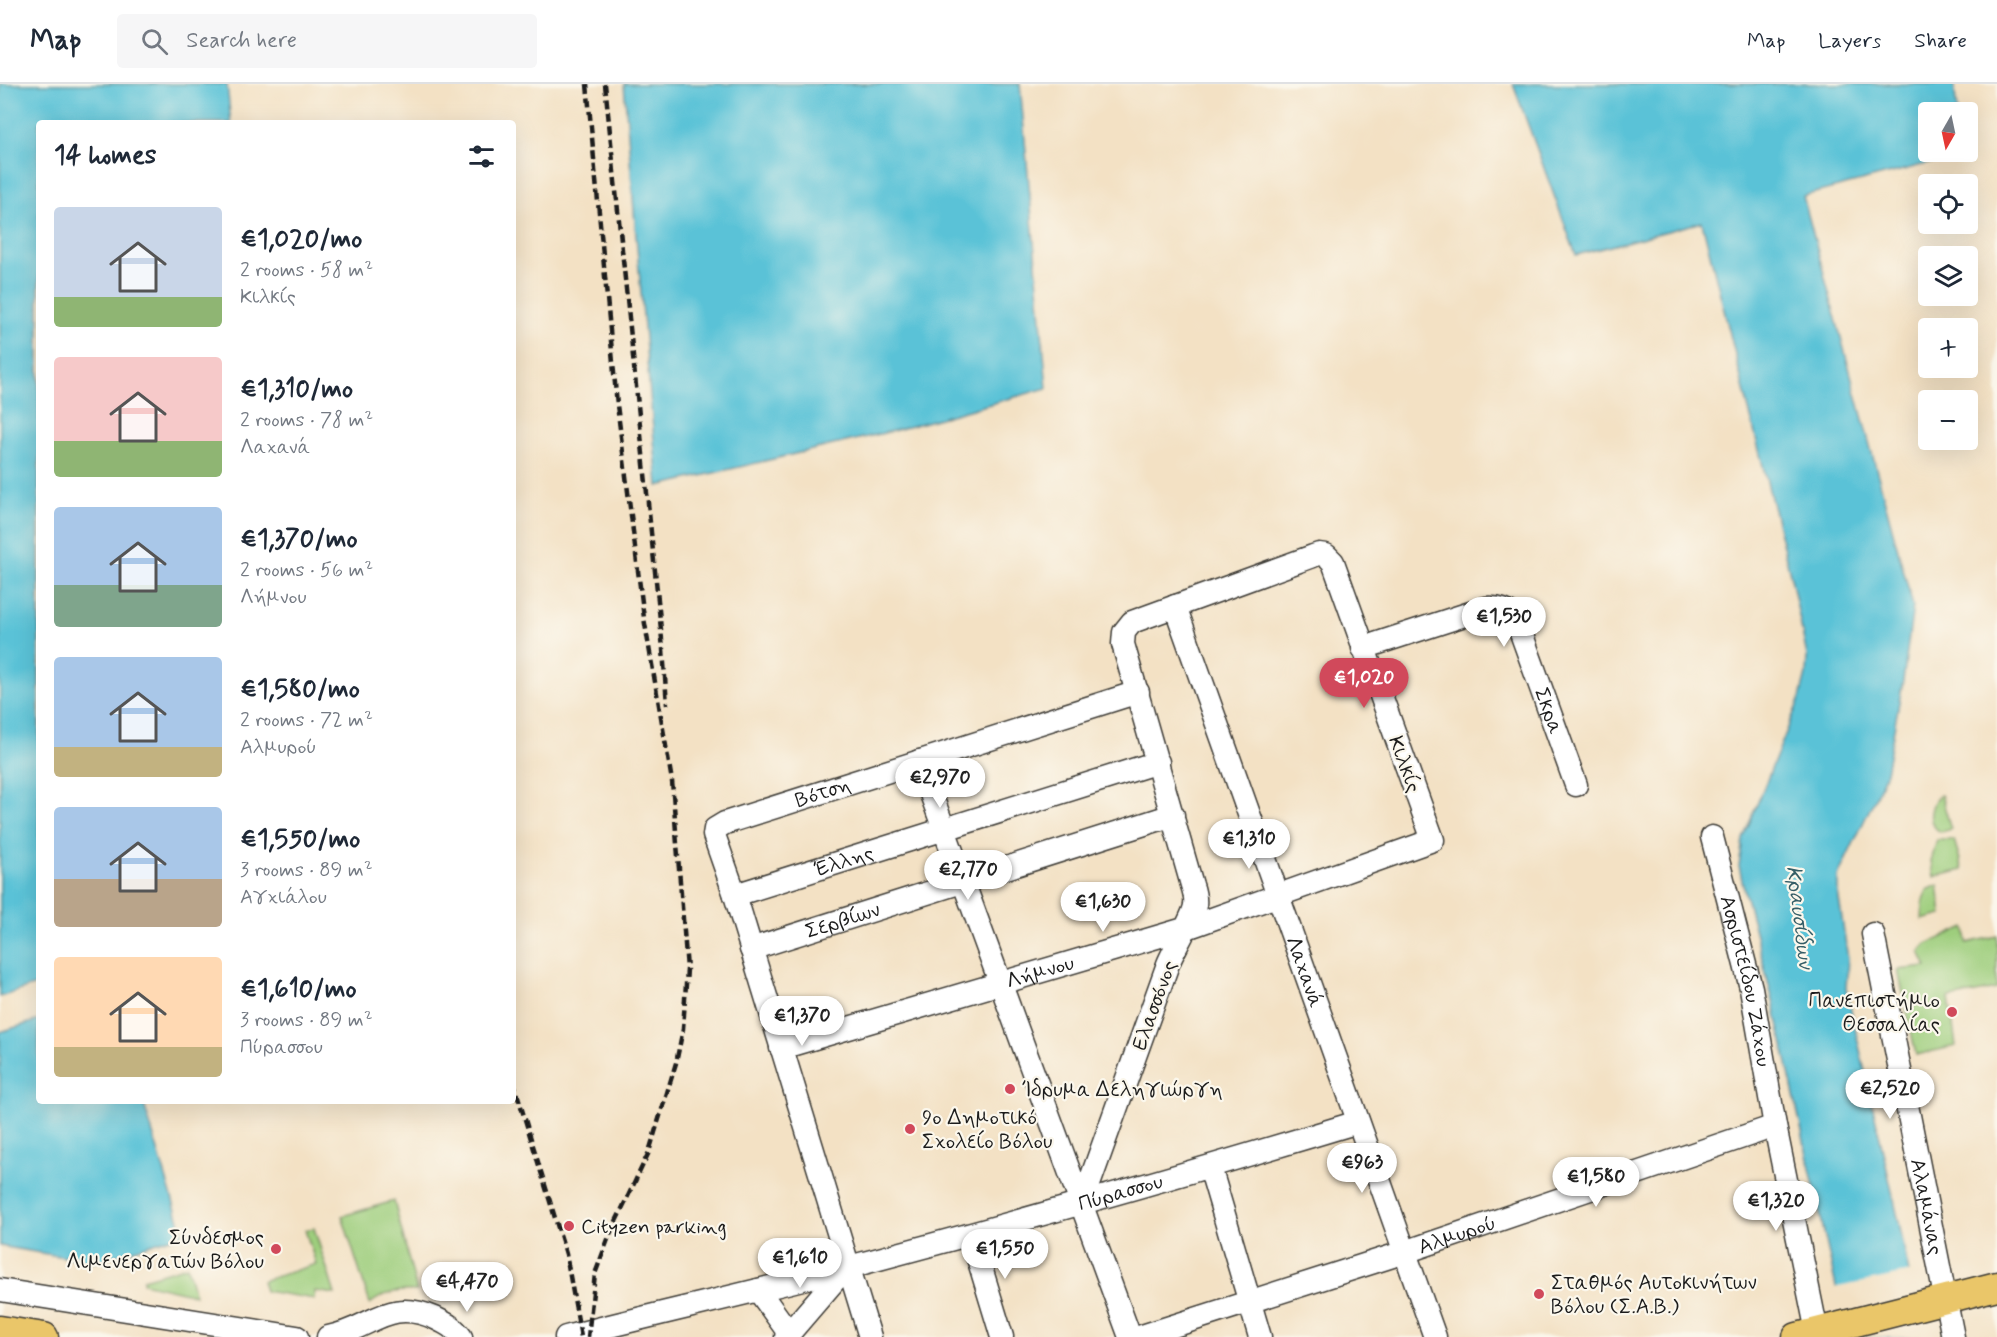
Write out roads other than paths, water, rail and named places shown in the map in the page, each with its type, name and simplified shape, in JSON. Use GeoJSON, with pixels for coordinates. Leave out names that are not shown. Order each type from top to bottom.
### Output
{"type":"FeatureCollection","features":[{"type":"Feature","properties":{"kind":"main road"},"geometry":{"type":"LineString","coordinates":[[1815,1333],[1997,1286]]}},
{"type":"Feature","properties":{"kind":"main road"},"geometry":{"type":"LineString","coordinates":[[0,1330],[44,1337]]}},
{"type":"Feature","properties":{"kind":"street","name":"Κιλκίς"},"geometry":{"type":"LineString","coordinates":[[1175,606],[1313,556],[1326,555],[1332,562],[1433,840]]}},
{"type":"Feature","properties":{"kind":"street","name":"Ελασσόνος"},"geometry":{"type":"LineString","coordinates":[[1082,1204],[1168,964],[1195,908],[1195,900],[1173,815],[1123,644],[1124,632],[1132,622],[1175,606]]}},
{"type":"Feature","properties":{"kind":"street","name":"Λαχανά"},"geometry":{"type":"LineString","coordinates":[[1175,606],[1435,1337]]}},
{"type":"Feature","properties":{"kind":"street","name":"Σκρα"},"geometry":{"type":"LineString","coordinates":[[1363,648],[1486,608],[1498,608],[1508,612],[1516,619],[1576,785]]}},
{"type":"Feature","properties":{"kind":"street","name":"Βότση"},"geometry":{"type":"LineString","coordinates":[[735,895],[714,836],[718,825],[1138,692]]}},
{"type":"Feature","properties":{"kind":"street"},"geometry":{"type":"LineString","coordinates":[[919,761],[1130,1337]]}},
{"type":"Feature","properties":{"kind":"street","name":"Έλλης"},"geometry":{"type":"LineString","coordinates":[[735,895],[1158,762]]}},
{"type":"Feature","properties":{"kind":"street","name":"Σερβίων"},"geometry":{"type":"LineString","coordinates":[[751,949],[1173,815]]}},
{"type":"Feature","properties":{"kind":"street","name":"Ασριστείδου Ζάχου"},"geometry":{"type":"LineString","coordinates":[[1712,837],[1751,988],[1815,1333]]}},
{"type":"Feature","properties":{"kind":"street","name":"Λήμνου"},"geometry":{"type":"LineString","coordinates":[[781,1048],[1184,929],[1433,840]]}},
{"type":"Feature","properties":{"kind":"street"},"geometry":{"type":"LineString","coordinates":[[735,895],[870,1337]]}},
{"type":"Feature","properties":{"kind":"street","name":"Αλαμάνας"},"geometry":{"type":"LineString","coordinates":[[1873,934],[1940,1300],[1953,1337]]}},
{"type":"Feature","properties":{"kind":"street","name":"Πύρασσου"},"geometry":{"type":"LineString","coordinates":[[566,1337],[970,1235],[1210,1167],[1358,1122]]}},
{"type":"Feature","properties":{"kind":"street","name":"Αλμυρού"},"geometry":{"type":"LineString","coordinates":[[1138,1337],[1405,1252],[1775,1126]]}},
{"type":"Feature","properties":{"kind":"street"},"geometry":{"type":"LineString","coordinates":[[1210,1167],[1260,1337]]}},
{"type":"Feature","properties":{"kind":"street"},"geometry":{"type":"LineString","coordinates":[[970,1235],[1002,1337]]}},
{"type":"Feature","properties":{"kind":"street"},"geometry":{"type":"LineString","coordinates":[[758,1290],[788,1335],[847,1267]]}},
{"type":"Feature","properties":{"kind":"street"},"geometry":{"type":"LineString","coordinates":[[0,1290],[297,1337]]}},
{"type":"Feature","properties":{"kind":"street"},"geometry":{"type":"LineString","coordinates":[[328,1337],[347,1332],[398,1310],[417,1311],[451,1332]]}},
{"type":"Feature","properties":{"kind":"water"},"geometry":{"type":"Polygon","coordinates":[[[0,84],[227,84],[231,120],[36,120],[36,985],[0,997],[0,84]]]}},
{"type":"Feature","properties":{"kind":"water"},"geometry":{"type":"Polygon","coordinates":[[[624,84],[1020,84],[1047,388],[897,430],[658,486],[624,84]]]}},
{"type":"Feature","properties":{"kind":"water","name":"Κραυσίδων"},"geometry":{"type":"Polygon","coordinates":[[[1513,84],[1954,84],[1956,102],[1918,102],[1918,162],[1934,162],[1803,196],[1913,606],[1903,681],[1886,772],[1838,876],[1838,892],[1848,959],[1846,988],[1898,1218],[1922,1337],[1847,1337],[1775,1009],[1739,866],[1743,839],[1800,698],[1806,674],[1807,656],[1792,582],[1702,222],[1576,255],[1513,84]]]}},
{"type":"Feature","properties":{"kind":"water"},"geometry":{"type":"Polygon","coordinates":[[[36,1021],[36,1104],[144,1104],[183,1234],[94,1262],[0,1246],[0,1032],[36,1021]]]}},
{"type":"Feature","properties":{"kind":"railway"},"geometry":{"type":"LineString","coordinates":[[587,84],[617,405],[644,618],[672,781],[687,969],[683,1029],[676,1063],[649,1152],[610,1234],[595,1274],[588,1337]]}},
{"type":"Feature","properties":{"kind":"railway"},"geometry":{"type":"LineString","coordinates":[[605,84],[667,705]]}},
{"type":"Feature","properties":{"kind":"railway"},"geometry":{"type":"LineString","coordinates":[[516,1090],[566,1254],[581,1337]]}},
{"type":"Feature","properties":{"kind":"place","name":"Πανεπιστήμιο Θεσσαλίας"},"geometry":{"type":"Point","coordinates":[1952,1012]}},
{"type":"Feature","properties":{"kind":"place","name":"Ίδρυμα Δεληγιώργη"},"geometry":{"type":"Point","coordinates":[1010,1089]}},
{"type":"Feature","properties":{"kind":"place","name":"9ο Δημοτικό Σχολείο Βόλου"},"geometry":{"type":"Point","coordinates":[910,1129]}},
{"type":"Feature","properties":{"kind":"place","name":"Cityzen parking"},"geometry":{"type":"Point","coordinates":[569,1226]}},
{"type":"Feature","properties":{"kind":"place","name":"Σύνδεσμος Λιμενεργατών Βόλου"},"geometry":{"type":"Point","coordinates":[276,1249]}},
{"type":"Feature","properties":{"kind":"place","name":"Σταθμός Αυτοκινήτων Βόλου (Σ.Α.Β.)"},"geometry":{"type":"Point","coordinates":[1539,1294]}}]}
